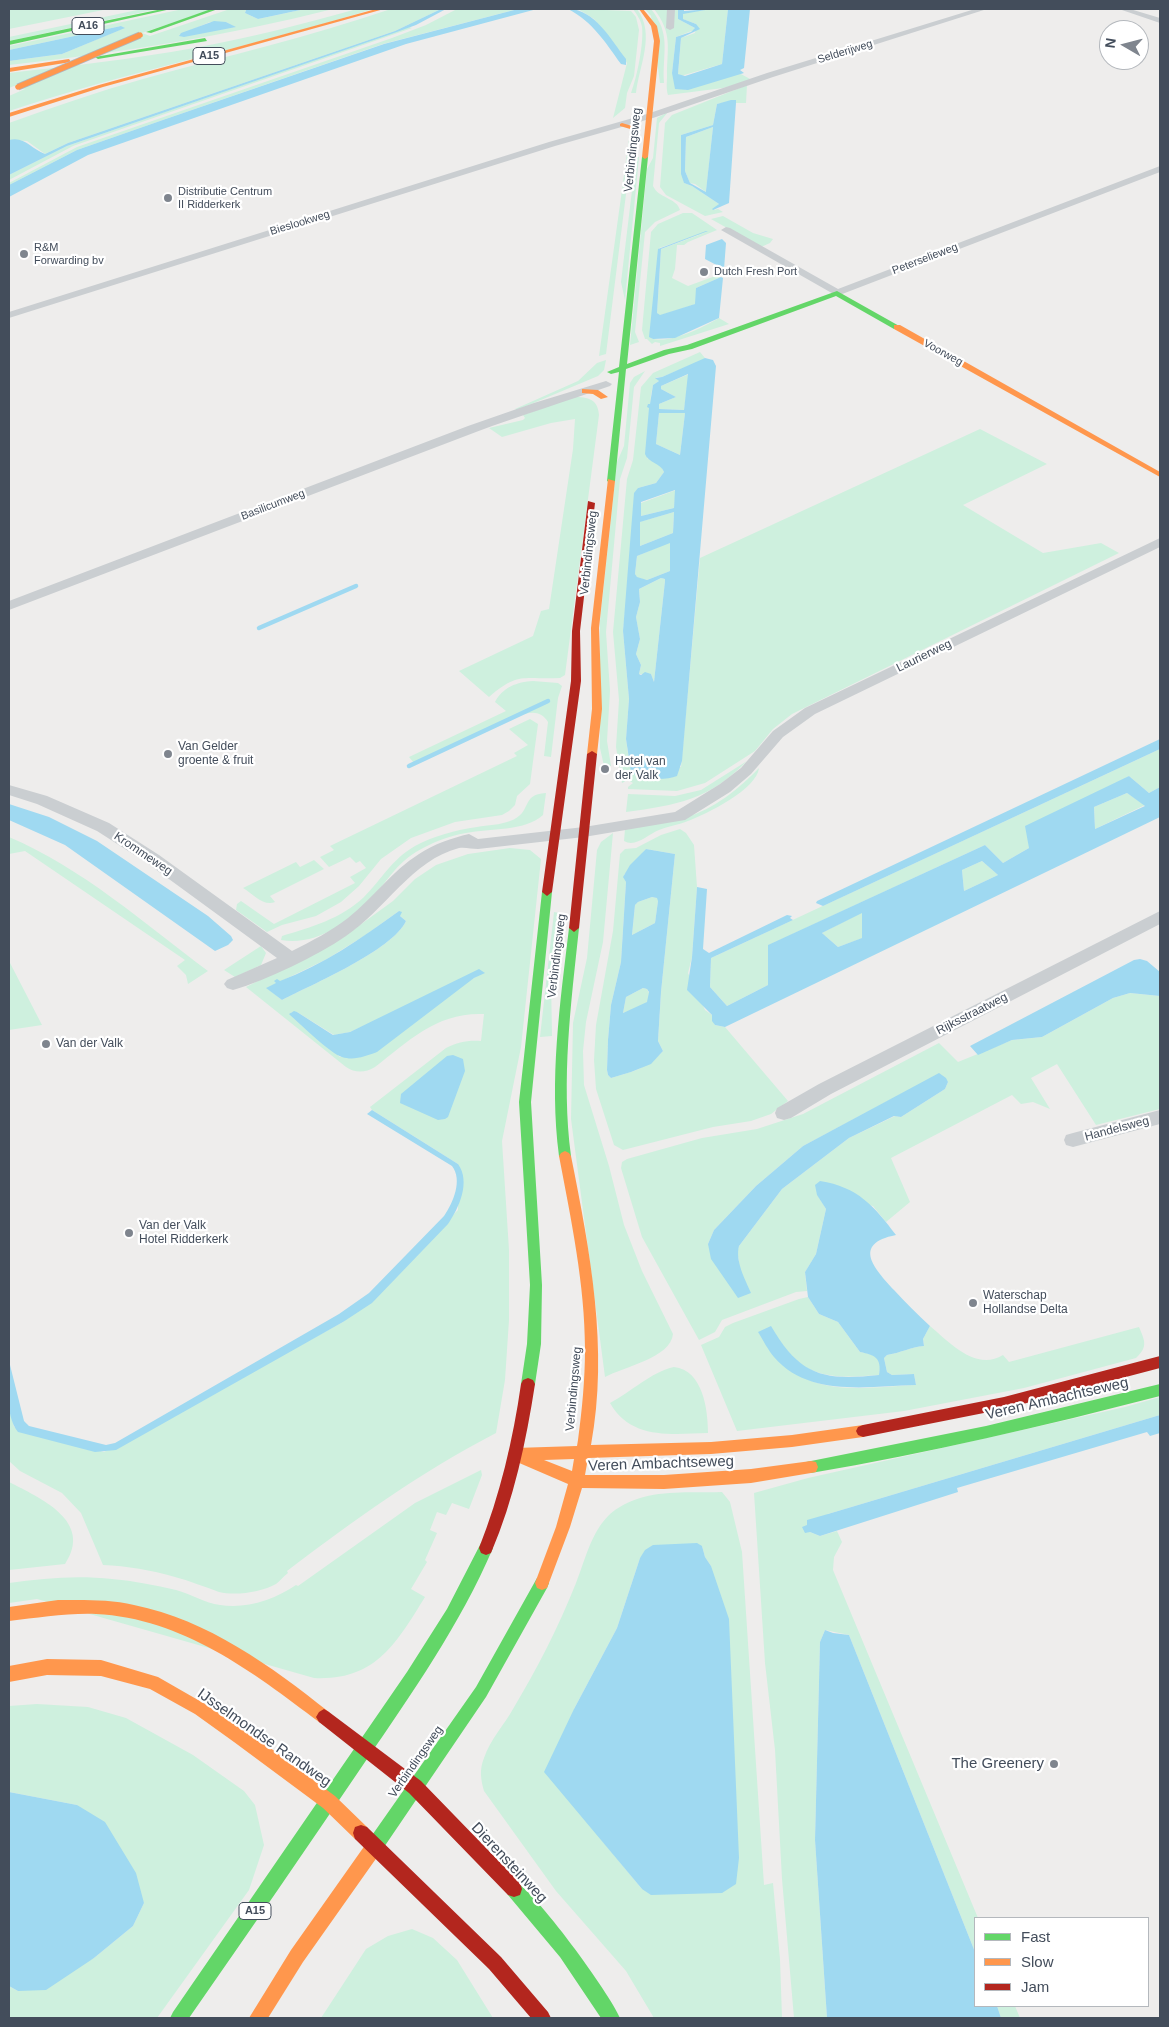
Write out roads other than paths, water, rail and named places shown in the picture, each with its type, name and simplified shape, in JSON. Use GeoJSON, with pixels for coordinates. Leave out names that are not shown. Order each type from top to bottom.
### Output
{"type":"FeatureCollection","features":[{"type":"Feature","properties":{"kind":"main road","name":"A16"},"geometry":{"type":"LineString","coordinates":[[9,33],[124,9]]}},
{"type":"Feature","properties":{"kind":"main road","name":"A16"},"geometry":{"type":"LineString","coordinates":[[9,43],[168,9]]}},
{"type":"Feature","properties":{"kind":"main road"},"geometry":{"type":"LineString","coordinates":[[13,89],[140,35],[215,9]]}},
{"type":"Feature","properties":{"kind":"main road"},"geometry":{"type":"LineString","coordinates":[[315,15],[338,9]]}},
{"type":"Feature","properties":{"kind":"main road","name":"A15"},"geometry":{"type":"LineString","coordinates":[[9,115],[83,90],[382,9]]}},
{"type":"Feature","properties":{"kind":"main road","name":"Verbindingsweg"},"geometry":{"type":"LineString","coordinates":[[629,198],[658,39],[652,22],[644,13]]}},
{"type":"Feature","properties":{"kind":"main road","name":"Verbindingsweg"},"geometry":{"type":"LineString","coordinates":[[258,2018],[297,1956],[481,1692],[537,1594],[558,1549],[578,1481],[583,1450],[592,1349],[584,1258],[564,1148],[560,1090],[565,1008],[597,709],[595,628],[623,373],[645,115],[644,13]]}},
{"type":"Feature","properties":{"kind":"main road"},"geometry":{"type":"LineString","coordinates":[[98,57],[215,38]]}},
{"type":"Feature","properties":{"kind":"main road"},"geometry":{"type":"LineString","coordinates":[[9,68],[64,62]]}},
{"type":"Feature","properties":{"kind":"main road","name":"A15"},"geometry":{"type":"LineString","coordinates":[[9,119],[55,103],[83,90]]}},
{"type":"Feature","properties":{"kind":"main road"},"geometry":{"type":"LineString","coordinates":[[622,125],[667,106]]}},
{"type":"Feature","properties":{"kind":"main road","name":"Peterselieweg"},"geometry":{"type":"LineString","coordinates":[[623,373],[649,358],[689,348],[837,293]]}},
{"type":"Feature","properties":{"kind":"main road","name":"Voorweg"},"geometry":{"type":"LineString","coordinates":[[837,293],[1160,475]]}},
{"type":"Feature","properties":{"kind":"main road","name":"Peterselieweg"},"geometry":{"type":"LineString","coordinates":[[623,373],[678,356],[689,348]]}},
{"type":"Feature","properties":{"kind":"main road"},"geometry":{"type":"LineString","coordinates":[[625,352],[649,358]]}},
{"type":"Feature","properties":{"kind":"main road"},"geometry":{"type":"LineString","coordinates":[[585,392],[592,392],[603,402],[608,374],[623,373]]}},
{"type":"Feature","properties":{"kind":"main road","name":"Verbindingsweg"},"geometry":{"type":"LineString","coordinates":[[329,1802],[430,1650],[473,1578],[493,1532],[515,1454],[525,1406],[534,1344],[536,1285],[525,1102],[556,829],[576,681],[576,631],[592,495]]}},
{"type":"Feature","properties":{"kind":"main road","name":"Veren Ambachtseweg"},"geometry":{"type":"LineString","coordinates":[[515,1454],[583,1450],[690,1450],[807,1439],[1014,1402],[1160,1362]]}},
{"type":"Feature","properties":{"kind":"main road","name":"Veren Ambachtseweg"},"geometry":{"type":"LineString","coordinates":[[515,1454],[578,1481],[618,1483],[711,1479],[795,1470],[886,1454],[1055,1417],[1160,1390]]}},
{"type":"Feature","properties":{"kind":"main road"},"geometry":{"type":"LineString","coordinates":[[9,1614],[58,1607],[91,1607],[127,1611],[165,1619],[218,1643],[278,1681],[364,1747]]}},
{"type":"Feature","properties":{"kind":"main road","name":"IJsselmondse Randweg"},"geometry":{"type":"LineString","coordinates":[[9,1674],[47,1667],[101,1668],[153,1682],[200,1709],[240,1736],[329,1802]]}},
{"type":"Feature","properties":{"kind":"main road","name":"Dierensteinweg"},"geometry":{"type":"LineString","coordinates":[[364,1747],[415,1787],[534,1911],[584,1974],[611,2018]]}},
{"type":"Feature","properties":{"kind":"main road"},"geometry":{"type":"LineString","coordinates":[[329,1802],[495,1963],[542,2018]]}},
{"type":"Feature","properties":{"kind":"main road","name":"A15"},"geometry":{"type":"LineString","coordinates":[[179,2018],[329,1802]]}},
{"type":"Feature","properties":{"kind":"street"},"geometry":{"type":"LineString","coordinates":[[670,28],[671,9]]}},
{"type":"Feature","properties":{"kind":"street","name":"Selderijweg"},"geometry":{"type":"LineString","coordinates":[[645,115],[983,9]]}},
{"type":"Feature","properties":{"kind":"street"},"geometry":{"type":"LineString","coordinates":[[1123,9],[1160,21]]}},
{"type":"Feature","properties":{"kind":"street","name":"Selderijweg"},"geometry":{"type":"LineString","coordinates":[[667,106],[691,98],[707,96]]}},
{"type":"Feature","properties":{"kind":"street","name":"Bieslookweg"},"geometry":{"type":"LineString","coordinates":[[590,132],[645,115]]}},
{"type":"Feature","properties":{"kind":"street","name":"Bieslookweg"},"geometry":{"type":"LineString","coordinates":[[9,315],[590,132],[622,125]]}},
{"type":"Feature","properties":{"kind":"street","name":"Peterselieweg"},"geometry":{"type":"LineString","coordinates":[[837,293],[1160,169]]}},
{"type":"Feature","properties":{"kind":"street","name":"Voorweg"},"geometry":{"type":"LineString","coordinates":[[726,230],[837,293]]}},
{"type":"Feature","properties":{"kind":"street","name":"Basilicumweg"},"geometry":{"type":"LineString","coordinates":[[9,606],[538,405],[585,392],[608,374]]}},
{"type":"Feature","properties":{"kind":"street","name":"Basilicumweg"},"geometry":{"type":"LineString","coordinates":[[538,405],[549,398],[608,374]]}},
{"type":"Feature","properties":{"kind":"street","name":"Laurierweg"},"geometry":{"type":"LineString","coordinates":[[556,829],[679,816],[708,799],[746,771],[778,734],[810,711],[1160,542]]}},
{"type":"Feature","properties":{"kind":"street","name":"Krommeweg"},"geometry":{"type":"LineString","coordinates":[[9,790],[42,800],[103,827],[153,860],[290,958]]}},
{"type":"Feature","properties":{"kind":"street"},"geometry":{"type":"LineString","coordinates":[[233,984],[332,938],[380,900],[398,880],[422,860],[440,849],[460,842],[478,844],[556,829]]}},
{"type":"Feature","properties":{"kind":"street","name":"Rijksstraatweg"},"geometry":{"type":"LineString","coordinates":[[784,1113],[825,1089],[1160,917]]}},
{"type":"Feature","properties":{"kind":"street","name":"Handelsweg"},"geometry":{"type":"LineString","coordinates":[[1073,1140],[1160,1117]]}},
{"type":"Feature","properties":{"kind":"water"},"geometry":{"type":"Polygon","coordinates":[[[305,9],[258,19],[245,13],[246,10],[305,9]]]}},
{"type":"Feature","properties":{"kind":"water"},"geometry":{"type":"Polygon","coordinates":[[[441,9],[446,9],[416,25],[67,146],[9,175],[9,140],[24,141],[45,154],[68,143],[395,31],[441,9]]]}},
{"type":"Feature","properties":{"kind":"water"},"geometry":{"type":"Polygon","coordinates":[[[518,9],[537,9],[406,44],[88,155],[9,197],[9,185],[77,150],[384,44],[518,9]]]}},
{"type":"Feature","properties":{"kind":"water"},"geometry":{"type":"Polygon","coordinates":[[[568,9],[578,10],[586,14],[602,27],[626,59],[626,65],[621,64],[592,26],[568,9]]]}},
{"type":"Feature","properties":{"kind":"water"},"geometry":{"type":"Polygon","coordinates":[[[678,9],[684,9],[684,11],[711,9],[683,14],[683,19],[696,24],[700,29],[681,38],[678,74],[685,76],[722,64],[728,9],[750,9],[744,68],[740,70],[744,73],[688,90],[675,89],[672,73],[676,37],[691,32],[695,28],[678,19],[678,9]]]}},
{"type":"Feature","properties":{"kind":"water"},"geometry":{"type":"Polygon","coordinates":[[[214,21],[226,22],[236,27],[184,37],[179,36],[181,33],[214,21]]]}},
{"type":"Feature","properties":{"kind":"water"},"geometry":{"type":"Polygon","coordinates":[[[121,26],[125,28],[62,54],[9,61],[9,50],[121,26]]]}},
{"type":"Feature","properties":{"kind":"water"},"geometry":{"type":"Polygon","coordinates":[[[736,100],[729,203],[713,210],[719,204],[692,186],[684,183],[681,174],[681,135],[713,125],[717,104],[736,100]],[[713,127],[686,137],[685,171],[690,183],[706,192],[713,127]]]}},
{"type":"Feature","properties":{"kind":"water"},"geometry":{"type":"Polygon","coordinates":[[[708,231],[661,249],[657,313],[660,315],[695,304],[696,288],[721,277],[723,278],[719,318],[675,338],[653,339],[649,337],[658,249],[708,231]]]}},
{"type":"Feature","properties":{"kind":"water"},"geometry":{"type":"Polygon","coordinates":[[[722,239],[726,243],[724,269],[705,259],[706,245],[722,239]]]}},
{"type":"Feature","properties":{"kind":"water"},"geometry":{"type":"Polygon","coordinates":[[[705,358],[713,360],[716,366],[682,761],[677,776],[660,779],[641,777],[631,772],[626,739],[629,699],[623,631],[634,493],[638,488],[656,483],[664,472],[645,454],[649,408],[647,407],[650,404],[653,385],[659,381],[655,378],[662,377],[705,358]],[[688,374],[661,386],[661,389],[676,397],[659,404],[659,409],[684,410],[688,374]],[[659,413],[656,444],[680,455],[685,413],[659,413]],[[675,490],[641,502],[641,516],[674,508],[675,490]],[[674,512],[640,522],[640,546],[673,533],[674,512]],[[670,543],[637,556],[635,574],[637,577],[647,580],[670,571],[670,543]],[[661,578],[639,589],[640,602],[636,617],[640,639],[636,654],[641,665],[639,674],[641,675],[645,672],[651,674],[654,682],[665,579],[661,578]]]}},
{"type":"Feature","properties":{"kind":"water"},"geometry":{"type":"Polygon","coordinates":[[[1160,739],[1160,749],[823,906],[816,903],[817,901],[1160,739]]]}},
{"type":"Feature","properties":{"kind":"water"},"geometry":{"type":"Polygon","coordinates":[[[1129,776],[1149,793],[1160,787],[1160,817],[725,1027],[715,1025],[712,1021],[712,1015],[687,990],[692,957],[697,887],[707,889],[703,949],[709,953],[787,915],[792,916],[790,918],[793,920],[711,958],[710,987],[727,1006],[768,985],[768,945],[985,845],[1003,863],[1029,848],[1025,826],[1129,776]],[[1127,793],[1094,807],[1095,829],[1145,806],[1127,793]],[[982,861],[962,870],[964,891],[998,875],[982,861]],[[862,913],[822,933],[838,947],[862,938],[862,913]]]}},
{"type":"Feature","properties":{"kind":"water"},"geometry":{"type":"Polygon","coordinates":[[[9,804],[49,817],[97,841],[208,916],[231,936],[233,940],[228,945],[215,951],[65,845],[9,820],[9,804]]]}},
{"type":"Feature","properties":{"kind":"water"},"geometry":{"type":"Polygon","coordinates":[[[646,849],[675,854],[658,1041],[663,1051],[651,1064],[611,1078],[607,1070],[611,1005],[621,962],[626,882],[623,877],[630,865],[646,849]],[[652,897],[635,905],[632,935],[655,923],[658,901],[657,898],[652,897]],[[643,988],[626,997],[623,1013],[647,1002],[649,992],[643,988]]]}},
{"type":"Feature","properties":{"kind":"water"},"geometry":{"type":"Polygon","coordinates":[[[399,911],[402,912],[400,916],[406,921],[398,932],[369,955],[350,966],[282,1000],[266,988],[276,983],[274,981],[277,979],[280,981],[296,975],[327,959],[399,911]]]}},
{"type":"Feature","properties":{"kind":"water"},"geometry":{"type":"Polygon","coordinates":[[[1134,960],[1147,961],[1160,972],[1160,996],[1130,993],[1113,998],[1042,1037],[1012,1040],[978,1055],[970,1046],[1134,960]]]}},
{"type":"Feature","properties":{"kind":"water"},"geometry":{"type":"Polygon","coordinates":[[[479,969],[485,973],[474,978],[377,1052],[360,1058],[346,1058],[337,1055],[289,1014],[294,1011],[297,1012],[333,1035],[350,1032],[479,969]]]}},
{"type":"Feature","properties":{"kind":"water"},"geometry":{"type":"Polygon","coordinates":[[[453,1055],[463,1059],[465,1071],[448,1117],[438,1120],[400,1103],[401,1094],[447,1056],[453,1055]]]}},
{"type":"Feature","properties":{"kind":"water"},"geometry":{"type":"Polygon","coordinates":[[[939,1073],[948,1082],[945,1089],[901,1117],[894,1116],[849,1138],[782,1189],[739,1246],[739,1264],[751,1293],[738,1298],[711,1259],[708,1244],[714,1230],[756,1186],[803,1146],[939,1073]]]}},
{"type":"Feature","properties":{"kind":"water"},"geometry":{"type":"Polygon","coordinates":[[[372,1110],[458,1164],[462,1171],[463,1187],[459,1203],[448,1224],[372,1303],[343,1322],[116,1450],[95,1452],[18,1432],[9,1407],[9,1361],[24,1421],[29,1426],[106,1445],[115,1443],[339,1314],[369,1293],[444,1216],[451,1205],[457,1185],[457,1178],[452,1166],[367,1114],[372,1110]]]}},
{"type":"Feature","properties":{"kind":"water"},"geometry":{"type":"Polygon","coordinates":[[[820,1181],[845,1188],[864,1199],[896,1235],[882,1239],[874,1244],[871,1258],[880,1274],[930,1326],[923,1339],[924,1346],[887,1355],[884,1358],[887,1372],[892,1375],[914,1374],[916,1385],[841,1387],[804,1379],[788,1370],[774,1357],[758,1332],[771,1326],[792,1356],[803,1365],[815,1371],[843,1377],[879,1375],[880,1369],[876,1358],[870,1354],[860,1352],[838,1322],[819,1314],[808,1297],[805,1272],[816,1254],[826,1209],[817,1195],[815,1185],[820,1181]]]}},
{"type":"Feature","properties":{"kind":"water"},"geometry":{"type":"Polygon","coordinates":[[[1160,1415],[1160,1433],[1150,1436],[1147,1432],[957,1488],[958,1492],[820,1536],[810,1532],[805,1533],[802,1527],[807,1525],[807,1520],[1160,1415]]]}},
{"type":"Feature","properties":{"kind":"water"},"geometry":{"type":"Polygon","coordinates":[[[697,1543],[702,1546],[705,1557],[711,1566],[729,1619],[739,1858],[736,1884],[722,1893],[651,1895],[642,1889],[544,1772],[574,1709],[617,1628],[640,1558],[645,1550],[653,1545],[697,1543]]]}},
{"type":"Feature","properties":{"kind":"water"},"geometry":{"type":"Polygon","coordinates":[[[825,1630],[849,1635],[974,1949],[974,2007],[997,2007],[1001,2018],[827,2018],[815,1840],[820,1642],[825,1630]]]}},
{"type":"Feature","properties":{"kind":"water"},"geometry":{"type":"Polygon","coordinates":[[[9,1792],[77,1805],[105,1822],[136,1873],[144,1903],[133,1926],[94,1958],[46,1990],[18,1991],[9,1986],[9,1792]]]}},
{"type":"Feature","properties":{"kind":"waterway"},"geometry":{"type":"LineString","coordinates":[[259,628],[356,586]]}},
{"type":"Feature","properties":{"kind":"waterway"},"geometry":{"type":"LineString","coordinates":[[409,766],[548,701]]}},
{"type":"Feature","properties":{"kind":"place","name":"Distributie Centrum II Ridderkerk"},"geometry":{"type":"Point","coordinates":[168,198]}},
{"type":"Feature","properties":{"kind":"place","name":"R&M Forwarding bv"},"geometry":{"type":"Point","coordinates":[24,254]}},
{"type":"Feature","properties":{"kind":"place","name":"Dutch Fresh Port"},"geometry":{"type":"Point","coordinates":[704,272]}},
{"type":"Feature","properties":{"kind":"place","name":"Van Gelder groente & fruit"},"geometry":{"type":"Point","coordinates":[168,754]}},
{"type":"Feature","properties":{"kind":"place","name":"Hotel van der Valk"},"geometry":{"type":"Point","coordinates":[605,769]}},
{"type":"Feature","properties":{"kind":"place","name":"Van der Valk"},"geometry":{"type":"Point","coordinates":[46,1044]}},
{"type":"Feature","properties":{"kind":"place","name":"Van der Valk Hotel Ridderkerk"},"geometry":{"type":"Point","coordinates":[129,1233]}},
{"type":"Feature","properties":{"kind":"place","name":"Waterschap Hollandse Delta"},"geometry":{"type":"Point","coordinates":[973,1303]}},
{"type":"Feature","properties":{"kind":"place","name":"The Greenery"},"geometry":{"type":"Point","coordinates":[1054,1764]}}]}
